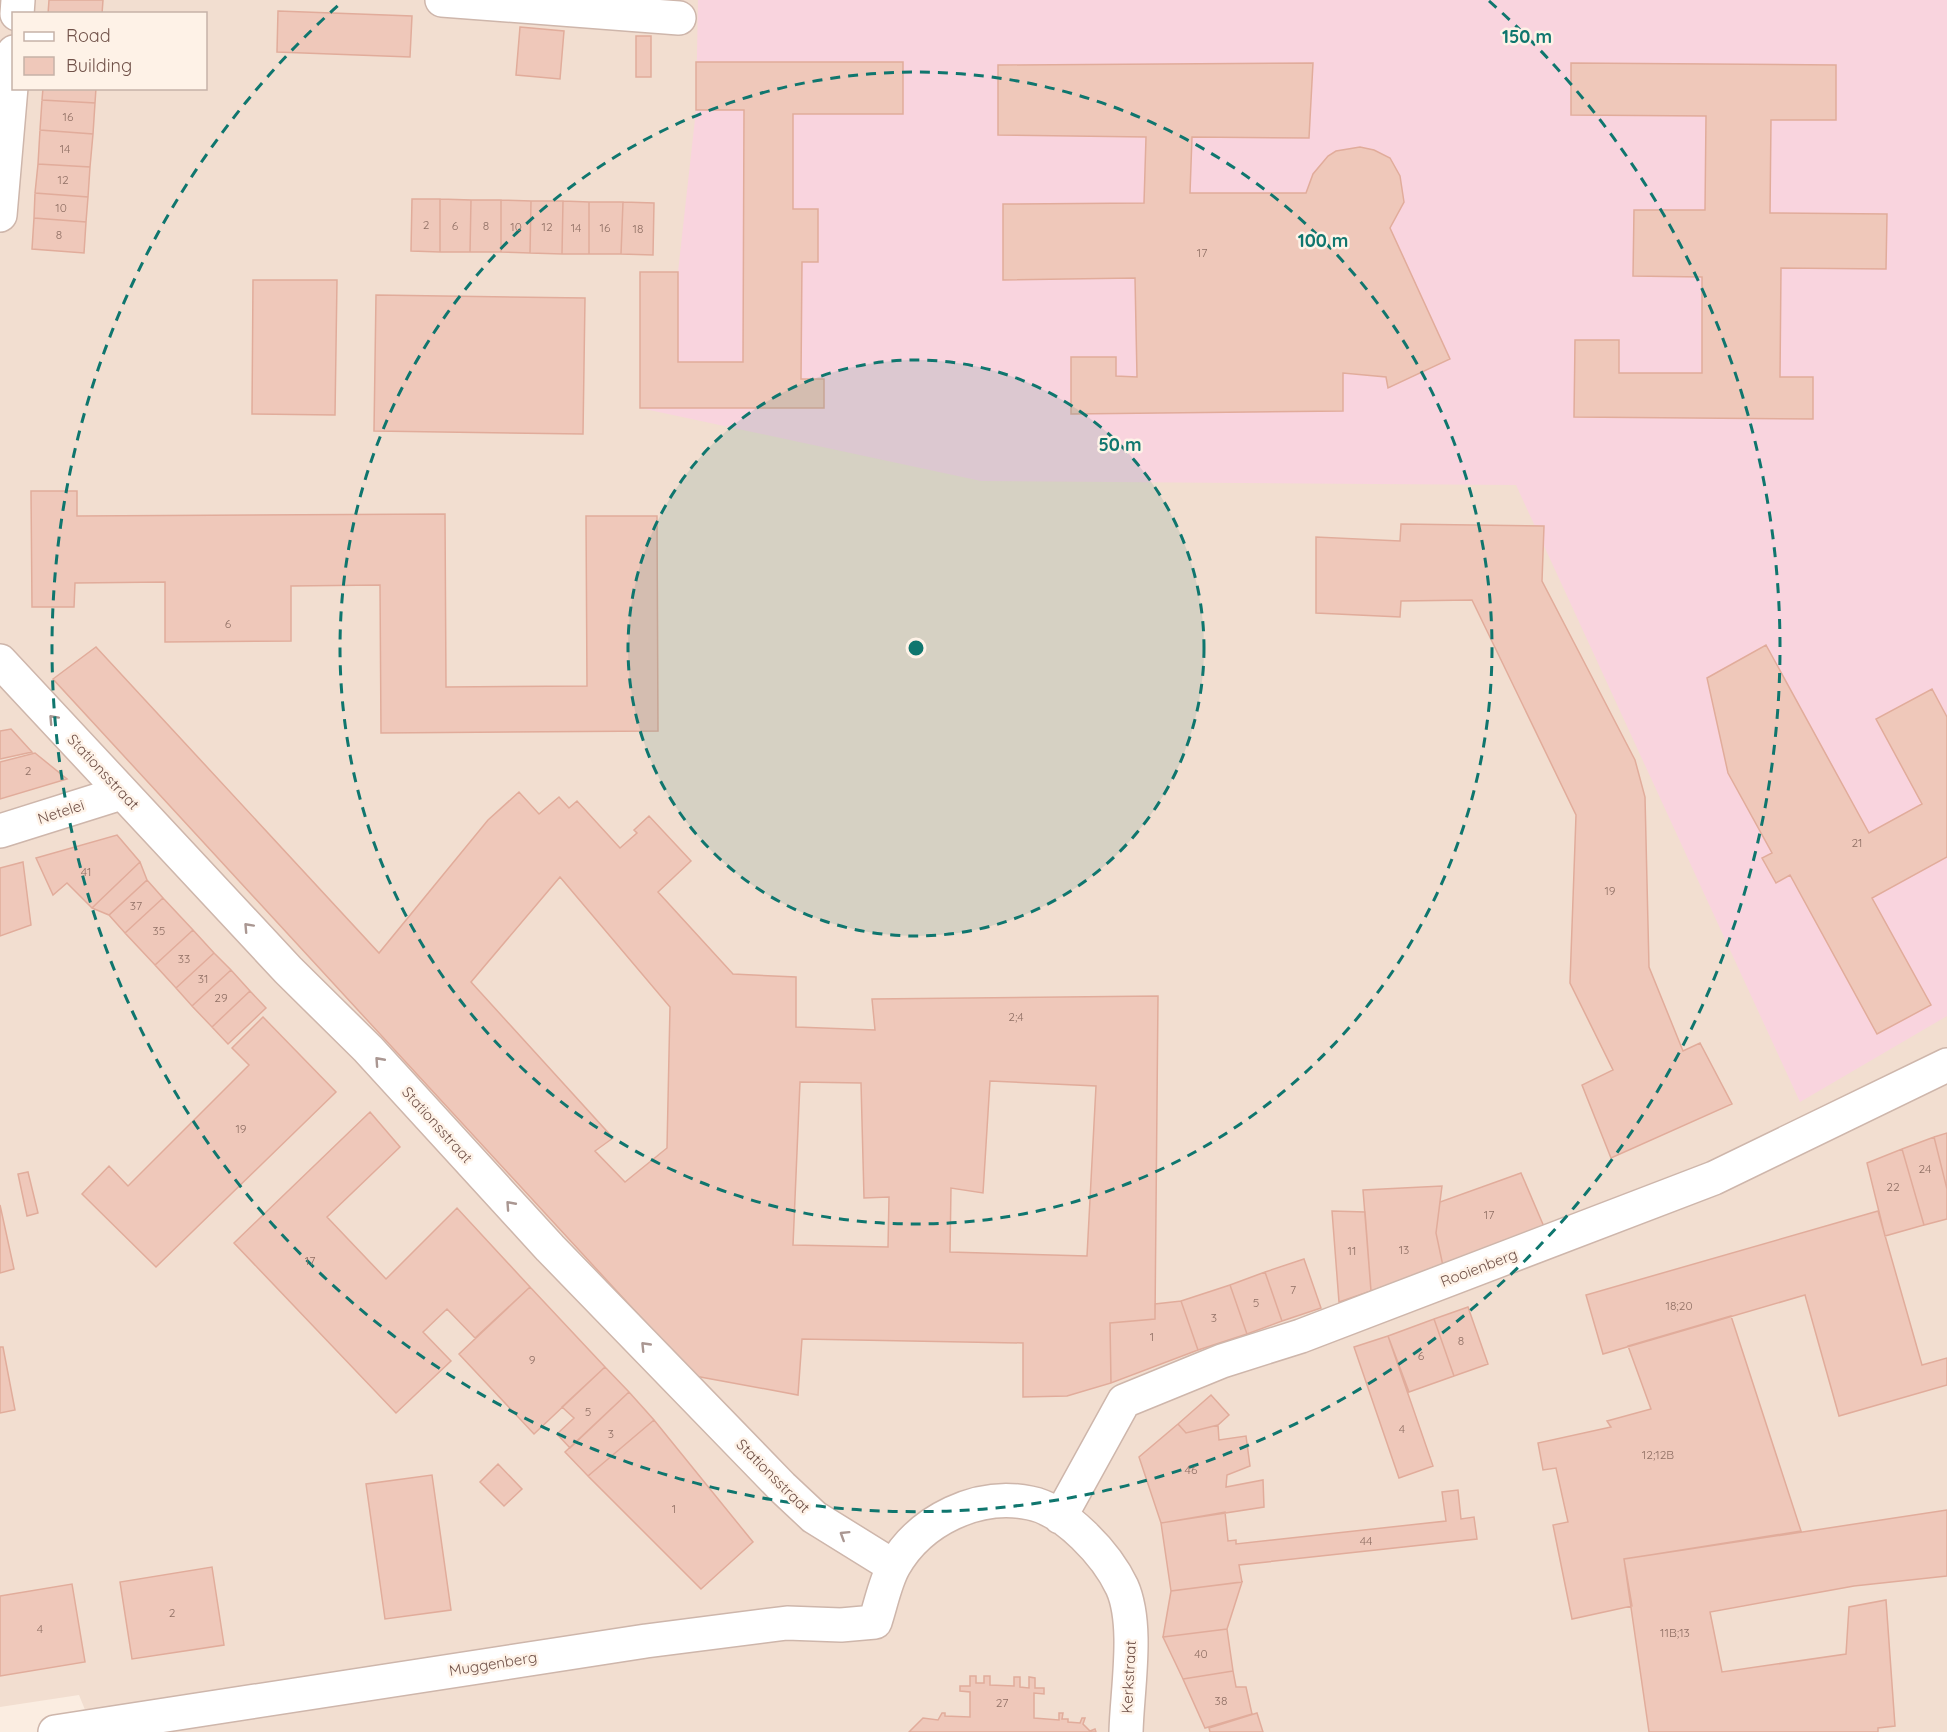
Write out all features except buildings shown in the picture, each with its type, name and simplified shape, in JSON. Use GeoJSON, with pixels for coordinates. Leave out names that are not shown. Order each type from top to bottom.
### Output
{"type":"FeatureCollection","features":[{"type":"Feature","properties":{"kind":"street"},"geometry":{"type":"LineString","coordinates":[[442,0],[679,18]]}},
{"type":"Feature","properties":{"kind":"street"},"geometry":{"type":"LineString","coordinates":[[0,214],[12,75]]}},
{"type":"Feature","properties":{"kind":"street","name":"Stationsstraat"},"geometry":{"type":"LineString","coordinates":[[0,660],[288,970],[368,1049],[549,1248],[782,1487],[814,1517],[893,1566]]}},
{"type":"Feature","properties":{"kind":"street","name":"Netelei"},"geometry":{"type":"LineString","coordinates":[[0,831],[122,793]]}},
{"type":"Feature","properties":{"kind":"street","name":"Rooienberg"},"geometry":{"type":"LineString","coordinates":[[1060,1517],[1124,1401],[1222,1361],[1301,1336],[1714,1178],[1947,1065]]}},
{"type":"Feature","properties":{"kind":"street","name":"Kerkstraat"},"geometry":{"type":"LineString","coordinates":[[893,1566],[916,1537],[950,1513],[985,1501],[1031,1503],[1060,1517],[1099,1549],[1122,1588],[1131,1631],[1126,1732]]}},
{"type":"Feature","properties":{"kind":"street","name":"Muggenberg"},"geometry":{"type":"LineString","coordinates":[[55,1732],[646,1641],[787,1623],[841,1625],[875,1622],[893,1566]]}},
{"type":"Feature","properties":{"kind":"shaded area"},"geometry":{"type":"Polygon","coordinates":[[[0,0],[1947,0],[1947,1732],[94,1732],[79,1695],[0,1707],[0,0]]]}},
{"type":"Feature","properties":{"kind":"shaded area"},"geometry":{"type":"Polygon","coordinates":[[[698,0],[1947,0],[1947,1016],[1800,1102],[1516,485],[981,481],[640,408],[640,272],[678,272],[696,110],[698,0]]]}}]}
